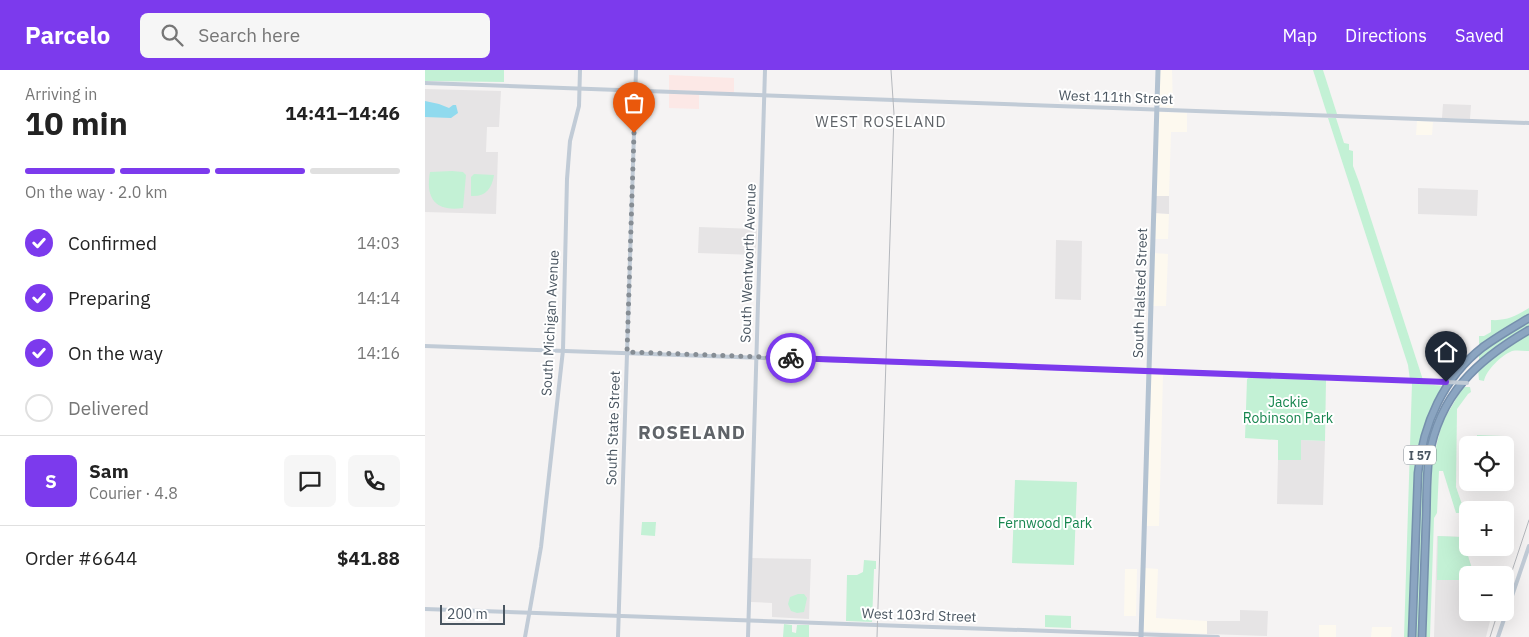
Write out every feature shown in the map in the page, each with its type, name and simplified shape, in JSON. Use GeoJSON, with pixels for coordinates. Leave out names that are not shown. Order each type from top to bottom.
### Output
{"type":"FeatureCollection","features":[{"type":"Feature","properties":{"kind":"highway","name":"I 57"},"geometry":{"type":"LineString","coordinates":[[1412,637],[1417,473],[1427,425],[1444,390],[1462,367],[1492,341],[1529,318]]}},
{"type":"Feature","properties":{"kind":"highway","name":"I 57"},"geometry":{"type":"LineString","coordinates":[[1422,637],[1428,470],[1435,433],[1450,400],[1472,371],[1499,348],[1529,330]]}},
{"type":"Feature","properties":{"kind":"main road","name":"South Michigan Avenue"},"geometry":{"type":"LineString","coordinates":[[525,637],[541,544],[563,350],[567,178],[570,141],[578,110],[581,70]]}},
{"type":"Feature","properties":{"kind":"main road","name":"South State Street"},"geometry":{"type":"LineString","coordinates":[[619,637],[636,70]]}},
{"type":"Feature","properties":{"kind":"main road","name":"South Wentworth Avenue"},"geometry":{"type":"LineString","coordinates":[[748,637],[765,70]]}},
{"type":"Feature","properties":{"kind":"main road","name":"South Halsted Street"},"geometry":{"type":"LineString","coordinates":[[1139,636],[1156,70]]}},
{"type":"Feature","properties":{"kind":"main road","name":"West 111th Street"},"geometry":{"type":"LineString","coordinates":[[425,83],[696,91],[703,93],[1529,123]]}},
{"type":"Feature","properties":{"kind":"main road"},"geometry":{"type":"LineString","coordinates":[[425,346],[1467,383]]}},
{"type":"Feature","properties":{"kind":"main road"},"geometry":{"type":"LineString","coordinates":[[1498,637],[1529,546]]}},
{"type":"Feature","properties":{"kind":"main road","name":"West 103rd Street"},"geometry":{"type":"LineString","coordinates":[[425,609],[1139,636],[1218,637]]}},
{"type":"Feature","properties":{"kind":"shaded area"},"geometry":{"type":"Polygon","coordinates":[[[1159,70],[1172,70],[1173,108],[1158,107],[1159,70]]]}},
{"type":"Feature","properties":{"kind":"shaded area"},"geometry":{"type":"Polygon","coordinates":[[[669,75],[734,78],[734,93],[699,91],[699,109],[669,108],[669,75]]]}},
{"type":"Feature","properties":{"kind":"shaded area"},"geometry":{"type":"Polygon","coordinates":[[[425,89],[501,91],[499,127],[487,127],[486,152],[498,152],[496,214],[425,212],[425,89]]]}},
{"type":"Feature","properties":{"kind":"shaded area"},"geometry":{"type":"Polygon","coordinates":[[[1443,104],[1471,105],[1470,119],[1442,118],[1443,104]]]}},
{"type":"Feature","properties":{"kind":"shaded area"},"geometry":{"type":"Polygon","coordinates":[[[1158,112],[1187,113],[1187,132],[1171,132],[1169,196],[1156,196],[1158,112]]]}},
{"type":"Feature","properties":{"kind":"shaded area"},"geometry":{"type":"Polygon","coordinates":[[[1417,121],[1433,122],[1432,135],[1416,135],[1417,121]]]}},
{"type":"Feature","properties":{"kind":"shaded area"},"geometry":{"type":"Polygon","coordinates":[[[1418,188],[1478,190],[1477,216],[1418,214],[1418,188]]]}},
{"type":"Feature","properties":{"kind":"shaded area"},"geometry":{"type":"Polygon","coordinates":[[[1156,196],[1169,196],[1169,214],[1155,213],[1156,196]]]}},
{"type":"Feature","properties":{"kind":"shaded area"},"geometry":{"type":"Polygon","coordinates":[[[1155,213],[1169,214],[1168,239],[1155,239],[1155,213]]]}},
{"type":"Feature","properties":{"kind":"shaded area"},"geometry":{"type":"Polygon","coordinates":[[[699,227],[757,229],[756,255],[698,253],[699,227]]]}},
{"type":"Feature","properties":{"kind":"shaded area"},"geometry":{"type":"Polygon","coordinates":[[[1056,240],[1082,241],[1081,300],[1055,299],[1056,240]]]}},
{"type":"Feature","properties":{"kind":"shaded area"},"geometry":{"type":"Polygon","coordinates":[[[1154,253],[1168,254],[1166,306],[1153,306],[1154,253]]]}},
{"type":"Feature","properties":{"kind":"shaded area"},"geometry":{"type":"Polygon","coordinates":[[[1150,374],[1163,375],[1159,526],[1146,526],[1150,374]]]}},
{"type":"Feature","properties":{"kind":"shaded area"},"geometry":{"type":"Polygon","coordinates":[[[1301,440],[1325,441],[1323,505],[1277,504],[1278,460],[1300,460],[1301,440]]]}},
{"type":"Feature","properties":{"kind":"shaded area"},"geometry":{"type":"Polygon","coordinates":[[[1437,536],[1459,537],[1459,556],[1468,556],[1471,566],[1459,566],[1459,621],[1490,621],[1486,637],[1434,637],[1437,536]]]}},
{"type":"Feature","properties":{"kind":"shaded area"},"geometry":{"type":"Polygon","coordinates":[[[752,558],[811,559],[809,619],[772,617],[772,603],[751,602],[752,558]]]}},
{"type":"Feature","properties":{"kind":"shaded area"},"geometry":{"type":"Polygon","coordinates":[[[1145,568],[1158,569],[1156,618],[1207,621],[1207,634],[1143,631],[1145,568]]]}},
{"type":"Feature","properties":{"kind":"shaded area"},"geometry":{"type":"Polygon","coordinates":[[[1125,569],[1137,569],[1136,616],[1124,616],[1125,569]]]}},
{"type":"Feature","properties":{"kind":"shaded area"},"geometry":{"type":"Polygon","coordinates":[[[1240,610],[1268,611],[1267,636],[1207,634],[1207,621],[1240,621],[1240,610]]]}},
{"type":"Feature","properties":{"kind":"shaded area"},"geometry":{"type":"Polygon","coordinates":[[[1319,625],[1336,625],[1336,637],[1319,637],[1319,625]]]}},
{"type":"Feature","properties":{"kind":"shaded area"},"geometry":{"type":"Polygon","coordinates":[[[1372,627],[1392,627],[1391,637],[1371,637],[1372,627]]]}},
{"type":"Feature","properties":{"kind":"green space"},"geometry":{"type":"Polygon","coordinates":[[[425,70],[504,70],[504,82],[425,81],[425,70]]]}},
{"type":"Feature","properties":{"kind":"green space"},"geometry":{"type":"Polygon","coordinates":[[[1313,70],[1323,70],[1337,114],[1327,114],[1313,70]]]}},
{"type":"Feature","properties":{"kind":"green space"},"geometry":{"type":"Polygon","coordinates":[[[1328,118],[1336,118],[1344,143],[1349,144],[1349,150],[1353,151],[1353,166],[1423,380],[1410,380],[1408,365],[1328,118]]]}},
{"type":"Feature","properties":{"kind":"green space"},"geometry":{"type":"Polygon","coordinates":[[[430,172],[463,172],[466,175],[463,208],[446,208],[439,205],[431,196],[429,190],[430,172]]]}},
{"type":"Feature","properties":{"kind":"green space"},"geometry":{"type":"Polygon","coordinates":[[[474,174],[494,175],[492,184],[487,191],[480,195],[471,196],[471,177],[474,174]]]}},
{"type":"Feature","properties":{"kind":"green space"},"geometry":{"type":"Polygon","coordinates":[[[1529,308],[1529,314],[1479,346],[1479,336],[1484,336],[1491,332],[1491,320],[1502,320],[1529,308]]]}},
{"type":"Feature","properties":{"kind":"green space"},"geometry":{"type":"Polygon","coordinates":[[[1529,322],[1529,327],[1498,345],[1479,361],[1479,355],[1493,344],[1529,322]]]}},
{"type":"Feature","properties":{"kind":"green space"},"geometry":{"type":"Polygon","coordinates":[[[1529,334],[1529,351],[1512,351],[1508,353],[1491,368],[1484,381],[1479,380],[1478,369],[1502,350],[1529,334]]]}},
{"type":"Feature","properties":{"kind":"green space","name":"Jackie Robinson Park"},"geometry":{"type":"Polygon","coordinates":[[[1250,377],[1326,380],[1325,441],[1301,440],[1301,460],[1278,460],[1278,440],[1245,438],[1247,379],[1250,377]]]}},
{"type":"Feature","properties":{"kind":"green space"},"geometry":{"type":"Polygon","coordinates":[[[1412,383],[1444,386],[1427,418],[1416,459],[1409,637],[1404,637],[1412,383]]]}},
{"type":"Feature","properties":{"kind":"green space"},"geometry":{"type":"Polygon","coordinates":[[[1463,387],[1470,387],[1471,392],[1457,409],[1456,487],[1461,501],[1459,501],[1459,513],[1456,513],[1443,471],[1439,471],[1437,513],[1434,518],[1430,637],[1425,637],[1432,463],[1442,423],[1463,387]]]}},
{"type":"Feature","properties":{"kind":"green space"},"geometry":{"type":"Polygon","coordinates":[[[1430,426],[1432,434],[1419,637],[1415,637],[1420,476],[1430,426]]]}},
{"type":"Feature","properties":{"kind":"green space","name":"Fernwood Park"},"geometry":{"type":"Polygon","coordinates":[[[1015,480],[1077,482],[1074,565],[1012,563],[1015,480]]]}},
{"type":"Feature","properties":{"kind":"green space"},"geometry":{"type":"Polygon","coordinates":[[[642,522],[656,522],[655,536],[641,535],[642,522]]]}},
{"type":"Feature","properties":{"kind":"green space"},"geometry":{"type":"Polygon","coordinates":[[[1438,536],[1459,537],[1459,556],[1468,556],[1471,566],[1459,566],[1459,580],[1437,580],[1438,536]]]}},
{"type":"Feature","properties":{"kind":"green space"},"geometry":{"type":"Polygon","coordinates":[[[864,560],[876,561],[872,622],[846,621],[847,575],[857,575],[863,572],[864,560]]]}},
{"type":"Feature","properties":{"kind":"green space"},"geometry":{"type":"Polygon","coordinates":[[[804,594],[807,598],[804,612],[797,613],[791,611],[788,604],[790,597],[804,594]]]}},
{"type":"Feature","properties":{"kind":"green space"},"geometry":{"type":"Polygon","coordinates":[[[1045,615],[1071,616],[1071,628],[1045,627],[1045,615]]]}},
{"type":"Feature","properties":{"kind":"green space"},"geometry":{"type":"Polygon","coordinates":[[[784,624],[792,625],[792,632],[796,633],[797,625],[809,625],[809,637],[783,637],[784,624]]]}},
{"type":"Feature","properties":{"kind":"water"},"geometry":{"type":"Polygon","coordinates":[[[425,101],[449,108],[456,105],[458,113],[451,118],[425,117],[425,101]]]}},
{"type":"Feature","properties":{"kind":"railway"},"geometry":{"type":"LineString","coordinates":[[877,637],[894,114],[891,70]]}},
{"type":"Feature","properties":{"kind":"railway"},"geometry":{"type":"LineString","coordinates":[[1514,566],[1529,520]]}},
{"type":"Feature","properties":{"kind":"railway"},"geometry":{"type":"LineString","coordinates":[[1490,637],[1495,621]]}},
{"type":"Feature","properties":{"kind":"way so far"},"geometry":{"type":"LineString","coordinates":[[634,133],[627,352],[791,358]]}},
{"type":"Feature","properties":{"kind":"district","name":"WEST ROSELAND"},"geometry":{"type":"Point","coordinates":[881,121]}},
{"type":"Feature","properties":{"kind":"district","name":"ROSELAND"},"geometry":{"type":"Point","coordinates":[692,432]}},
{"type":"Feature","properties":{"kind":"route"},"geometry":{"type":"LineString","coordinates":[[791,358],[1446,382]]}}]}
